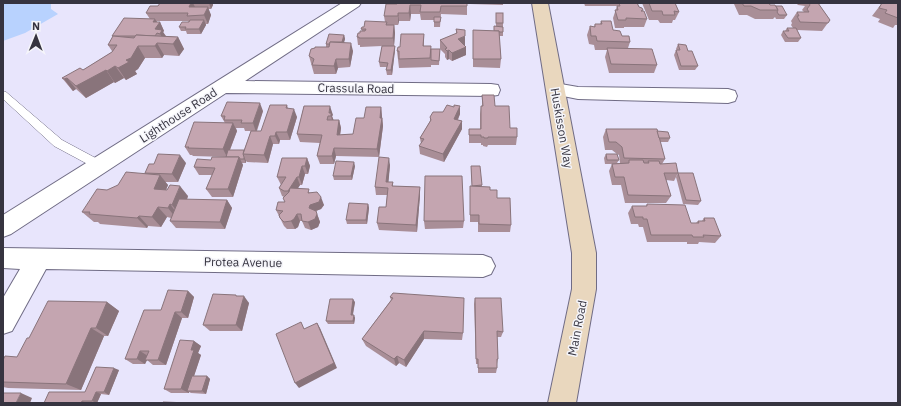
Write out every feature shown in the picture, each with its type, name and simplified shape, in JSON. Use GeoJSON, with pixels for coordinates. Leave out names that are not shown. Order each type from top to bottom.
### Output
{"type":"FeatureCollection","features":[{"type":"Feature","properties":{"kind":"main road","name":"Huskisson Way"},"geometry":{"type":"LineString","coordinates":[[540,3],[584,253]]}},
{"type":"Feature","properties":{"kind":"main road","name":"Main Road"},"geometry":{"type":"LineString","coordinates":[[562,403],[584,289],[584,253]]}},
{"type":"Feature","properties":{"kind":"street","name":"Lighthouse Road"},"geometry":{"type":"LineString","coordinates":[[3,227],[354,3]]}},
{"type":"Feature","properties":{"kind":"street","name":"Crassula Road"},"geometry":{"type":"LineString","coordinates":[[222,87],[491,90]]}},
{"type":"Feature","properties":{"kind":"street"},"geometry":{"type":"LineString","coordinates":[[555,89],[592,94],[728,96]]}},
{"type":"Feature","properties":{"kind":"street","name":"Protea Avenue"},"geometry":{"type":"LineString","coordinates":[[3,258],[483,266]]}},
{"type":"Feature","properties":{"kind":"street"},"geometry":{"type":"LineString","coordinates":[[3,322],[38,259]]}},
{"type":"Feature","properties":{"kind":"lane"},"geometry":{"type":"LineString","coordinates":[[3,94],[58,143],[99,165]]}},
{"type":"Feature","properties":{"kind":"water"},"geometry":{"type":"Polygon","coordinates":[[[3,3],[51,3],[51,9],[58,14],[25,33],[3,41],[3,3]]]}},
{"type":"Feature","properties":{"kind":"building"},"geometry":{"type":"Polygon","coordinates":[[[160,3],[191,3],[189,7],[208,7],[204,15],[187,16],[188,13],[146,13],[150,6],[158,6],[160,3]]]}},
{"type":"Feature","properties":{"kind":"building"},"geometry":{"type":"Polygon","coordinates":[[[467,3],[467,6],[441,6],[440,12],[420,12],[421,5],[410,5],[409,13],[398,13],[398,16],[384,16],[386,4],[467,3]]]}},
{"type":"Feature","properties":{"kind":"building"},"geometry":{"type":"Polygon","coordinates":[[[619,3],[637,3],[643,10],[641,11],[644,11],[647,19],[626,18],[626,20],[618,20],[615,10],[618,10],[617,6],[620,6],[619,3]]]}},
{"type":"Feature","properties":{"kind":"building"},"geometry":{"type":"Polygon","coordinates":[[[649,3],[675,3],[679,12],[674,11],[675,15],[663,15],[662,11],[652,11],[649,3]]]}},
{"type":"Feature","properties":{"kind":"building"},"geometry":{"type":"Polygon","coordinates":[[[742,3],[769,3],[770,5],[775,5],[778,10],[760,10],[751,6],[744,6],[742,3]]]}},
{"type":"Feature","properties":{"kind":"building"},"geometry":{"type":"Polygon","coordinates":[[[809,3],[818,3],[830,20],[828,23],[800,22],[797,12],[809,12],[807,9],[810,5],[809,3]]]}},
{"type":"Feature","properties":{"kind":"building"},"geometry":{"type":"Polygon","coordinates":[[[882,3],[898,3],[898,18],[885,13],[887,10],[879,8],[882,3]]]}},
{"type":"Feature","properties":{"kind":"building"},"geometry":{"type":"Polygon","coordinates":[[[776,6],[782,6],[787,15],[779,15],[776,6]]]}},
{"type":"Feature","properties":{"kind":"building"},"geometry":{"type":"Polygon","coordinates":[[[496,13],[503,13],[503,23],[496,23],[496,13]]]}},
{"type":"Feature","properties":{"kind":"building"},"geometry":{"type":"Polygon","coordinates":[[[434,17],[441,17],[440,22],[434,22],[434,17]]]}},
{"type":"Feature","properties":{"kind":"building"},"geometry":{"type":"Polygon","coordinates":[[[124,18],[155,19],[153,22],[160,22],[155,29],[162,30],[160,34],[157,33],[155,36],[112,36],[124,18]]]}},
{"type":"Feature","properties":{"kind":"building"},"geometry":{"type":"Polygon","coordinates":[[[190,20],[204,20],[199,29],[185,29],[186,27],[179,27],[182,22],[189,22],[190,20]]]}},
{"type":"Feature","properties":{"kind":"building"},"geometry":{"type":"Polygon","coordinates":[[[365,21],[387,22],[386,25],[394,25],[393,38],[357,37],[360,31],[365,31],[366,29],[361,29],[364,27],[365,21]]]}},
{"type":"Feature","properties":{"kind":"building"},"geometry":{"type":"Polygon","coordinates":[[[601,21],[611,21],[613,30],[620,31],[622,36],[629,36],[630,42],[597,41],[596,36],[591,36],[590,26],[595,27],[595,24],[602,24],[601,21]]]}},
{"type":"Feature","properties":{"kind":"building"},"geometry":{"type":"Polygon","coordinates":[[[494,26],[503,27],[503,32],[494,31],[494,26]]]}},
{"type":"Feature","properties":{"kind":"building"},"geometry":{"type":"Polygon","coordinates":[[[787,28],[796,28],[801,38],[788,38],[783,31],[789,31],[787,28]]]}},
{"type":"Feature","properties":{"kind":"building"},"geometry":{"type":"Polygon","coordinates":[[[456,29],[465,30],[465,36],[458,39],[466,47],[452,53],[445,49],[447,48],[440,40],[457,33],[456,29]]]}},
{"type":"Feature","properties":{"kind":"building"},"geometry":{"type":"Polygon","coordinates":[[[473,30],[499,31],[501,59],[473,59],[473,30]]]}},
{"type":"Feature","properties":{"kind":"building"},"geometry":{"type":"Polygon","coordinates":[[[329,34],[344,35],[342,42],[330,42],[330,44],[326,44],[329,34]]]}},
{"type":"Feature","properties":{"kind":"building"},"geometry":{"type":"Polygon","coordinates":[[[401,34],[424,34],[423,46],[431,46],[430,58],[399,59],[399,51],[397,51],[398,47],[400,47],[401,34]]]}},
{"type":"Feature","properties":{"kind":"building"},"geometry":{"type":"Polygon","coordinates":[[[136,35],[178,37],[173,44],[157,43],[155,46],[138,46],[131,58],[126,60],[129,62],[118,68],[115,66],[107,71],[106,70],[76,86],[67,78],[62,78],[80,68],[83,70],[112,52],[117,45],[108,45],[113,36],[134,38],[136,35]]]}},
{"type":"Feature","properties":{"kind":"building"},"geometry":{"type":"Polygon","coordinates":[[[330,42],[351,43],[349,59],[336,59],[334,66],[312,65],[314,59],[309,56],[311,49],[315,47],[329,47],[330,42]]]}},
{"type":"Feature","properties":{"kind":"building"},"geometry":{"type":"Polygon","coordinates":[[[678,44],[686,45],[688,51],[692,51],[698,66],[681,66],[676,50],[680,50],[678,44]]]}},
{"type":"Feature","properties":{"kind":"building"},"geometry":{"type":"Polygon","coordinates":[[[382,46],[395,46],[391,70],[386,70],[388,63],[379,62],[382,46]]]}},
{"type":"Feature","properties":{"kind":"building"},"geometry":{"type":"Polygon","coordinates":[[[607,48],[652,49],[657,65],[611,64],[607,48]]]}},
{"type":"Feature","properties":{"kind":"building"},"geometry":{"type":"Polygon","coordinates":[[[431,49],[440,49],[439,61],[431,60],[431,49]]]}},
{"type":"Feature","properties":{"kind":"building"},"geometry":{"type":"Polygon","coordinates":[[[482,95],[494,95],[495,106],[509,106],[510,128],[517,128],[517,137],[484,138],[481,137],[481,135],[469,135],[469,129],[481,129],[481,106],[483,106],[482,95]]]}},
{"type":"Feature","properties":{"kind":"building"},"geometry":{"type":"Polygon","coordinates":[[[227,102],[260,103],[253,123],[241,123],[242,120],[224,120],[225,116],[221,116],[227,102]]]}},
{"type":"Feature","properties":{"kind":"building"},"geometry":{"type":"Polygon","coordinates":[[[270,105],[287,105],[286,108],[294,109],[287,132],[276,132],[275,136],[270,136],[264,155],[243,154],[251,131],[261,131],[270,105]]]}},
{"type":"Feature","properties":{"kind":"building"},"geometry":{"type":"Polygon","coordinates":[[[447,105],[454,107],[454,105],[460,106],[454,119],[462,121],[443,154],[419,146],[424,139],[420,138],[431,120],[430,117],[433,112],[443,112],[447,105]]]}},
{"type":"Feature","properties":{"kind":"building"},"geometry":{"type":"Polygon","coordinates":[[[304,106],[330,106],[329,113],[331,113],[331,116],[328,116],[327,120],[339,120],[337,135],[353,134],[356,118],[364,118],[366,107],[381,107],[380,118],[382,118],[377,149],[334,148],[332,156],[317,156],[322,135],[297,134],[304,106]]]}},
{"type":"Feature","properties":{"kind":"building"},"geometry":{"type":"Polygon","coordinates":[[[194,122],[233,123],[223,149],[185,147],[194,122]]]}},
{"type":"Feature","properties":{"kind":"building"},"geometry":{"type":"Polygon","coordinates":[[[606,129],[657,129],[665,159],[624,158],[622,147],[616,142],[609,142],[606,129]]]}},
{"type":"Feature","properties":{"kind":"building"},"geometry":{"type":"Polygon","coordinates":[[[657,131],[668,132],[670,138],[659,138],[657,131]]]}},
{"type":"Feature","properties":{"kind":"building"},"geometry":{"type":"Polygon","coordinates":[[[228,150],[244,150],[244,159],[240,159],[239,157],[226,157],[228,150]]]}},
{"type":"Feature","properties":{"kind":"building"},"geometry":{"type":"Polygon","coordinates":[[[158,154],[180,155],[172,174],[145,173],[149,164],[154,164],[158,154]]]}},
{"type":"Feature","properties":{"kind":"building"},"geometry":{"type":"Polygon","coordinates":[[[606,154],[617,154],[619,160],[607,160],[606,154]]]}},
{"type":"Feature","properties":{"kind":"building"},"geometry":{"type":"Polygon","coordinates":[[[212,157],[239,157],[228,189],[206,189],[215,168],[194,167],[197,159],[211,160],[212,157]]]}},
{"type":"Feature","properties":{"kind":"building"},"geometry":{"type":"Polygon","coordinates":[[[379,157],[389,158],[386,182],[393,182],[392,186],[420,187],[416,225],[377,223],[379,207],[386,207],[388,188],[375,187],[379,157]]]}},
{"type":"Feature","properties":{"kind":"building"},"geometry":{"type":"Polygon","coordinates":[[[282,158],[307,158],[305,166],[302,166],[299,177],[297,177],[288,191],[284,191],[279,188],[286,177],[277,177],[282,158]]]}},
{"type":"Feature","properties":{"kind":"building"},"geometry":{"type":"Polygon","coordinates":[[[629,160],[643,160],[644,163],[649,163],[648,161],[659,161],[660,164],[676,163],[678,173],[664,173],[671,196],[628,195],[624,177],[615,177],[612,164],[629,163],[629,160]]]}},
{"type":"Feature","properties":{"kind":"building"},"geometry":{"type":"Polygon","coordinates":[[[336,161],[354,162],[351,176],[333,176],[336,161]]]}},
{"type":"Feature","properties":{"kind":"building"},"geometry":{"type":"Polygon","coordinates":[[[471,166],[480,166],[482,185],[472,186],[471,166]]]}},
{"type":"Feature","properties":{"kind":"building"},"geometry":{"type":"Polygon","coordinates":[[[126,172],[160,175],[154,189],[167,190],[170,185],[180,186],[172,205],[170,204],[168,208],[158,207],[152,217],[139,216],[137,218],[89,214],[90,212],[82,212],[97,189],[107,190],[118,185],[126,172]]]}},
{"type":"Feature","properties":{"kind":"building"},"geometry":{"type":"Polygon","coordinates":[[[678,173],[693,173],[701,201],[686,200],[678,173]]]}},
{"type":"Feature","properties":{"kind":"building"},"geometry":{"type":"Polygon","coordinates":[[[425,176],[462,176],[464,221],[424,221],[425,176]]]}},
{"type":"Feature","properties":{"kind":"building"},"geometry":{"type":"Polygon","coordinates":[[[470,186],[490,187],[490,190],[497,190],[497,198],[510,198],[511,225],[479,224],[479,215],[470,215],[470,186]]]}},
{"type":"Feature","properties":{"kind":"building"},"geometry":{"type":"Polygon","coordinates":[[[290,188],[309,189],[308,193],[317,192],[321,197],[319,202],[310,205],[309,208],[316,211],[317,214],[315,219],[308,222],[302,221],[301,214],[297,214],[291,221],[284,222],[280,218],[279,215],[283,211],[276,210],[278,202],[285,202],[283,198],[289,192],[290,188]]]}},
{"type":"Feature","properties":{"kind":"building"},"geometry":{"type":"Polygon","coordinates":[[[179,199],[227,200],[220,222],[170,221],[179,199]]]}},
{"type":"Feature","properties":{"kind":"building"},"geometry":{"type":"Polygon","coordinates":[[[349,203],[368,204],[366,220],[346,220],[349,203]]]}},
{"type":"Feature","properties":{"kind":"building"},"geometry":{"type":"Polygon","coordinates":[[[647,204],[685,205],[691,223],[705,221],[704,218],[714,218],[721,236],[703,235],[704,237],[693,237],[692,235],[651,235],[647,219],[643,219],[643,217],[635,217],[632,206],[647,206],[647,204]]]}},
{"type":"Feature","properties":{"kind":"building"},"geometry":{"type":"Polygon","coordinates":[[[168,290],[188,291],[181,312],[175,312],[158,360],[145,360],[149,351],[140,351],[137,359],[125,359],[144,310],[161,310],[168,290]]]}},
{"type":"Feature","properties":{"kind":"building"},"geometry":{"type":"Polygon","coordinates":[[[393,293],[464,298],[463,333],[424,331],[404,360],[397,356],[394,359],[362,339],[393,298],[390,297],[393,293]]]}},
{"type":"Feature","properties":{"kind":"building"},"geometry":{"type":"Polygon","coordinates":[[[213,294],[244,296],[236,325],[203,325],[213,294]]]}},
{"type":"Feature","properties":{"kind":"building"},"geometry":{"type":"Polygon","coordinates":[[[475,298],[501,298],[503,332],[497,331],[497,368],[478,368],[478,359],[476,359],[475,298]]]}},
{"type":"Feature","properties":{"kind":"building"},"geometry":{"type":"Polygon","coordinates":[[[330,299],[353,299],[351,315],[354,315],[353,321],[326,321],[330,299]]]}},
{"type":"Feature","properties":{"kind":"building"},"geometry":{"type":"Polygon","coordinates":[[[48,301],[107,302],[96,328],[91,328],[66,384],[3,382],[3,360],[5,356],[17,357],[27,338],[29,338],[48,301]]]}},
{"type":"Feature","properties":{"kind":"building"},"geometry":{"type":"Polygon","coordinates":[[[301,322],[304,329],[317,323],[334,363],[295,383],[276,334],[301,322]]]}},
{"type":"Feature","properties":{"kind":"building"},"geometry":{"type":"Polygon","coordinates":[[[180,340],[194,341],[191,350],[194,350],[181,389],[164,389],[180,340]]]}},
{"type":"Feature","properties":{"kind":"building"},"geometry":{"type":"Polygon","coordinates":[[[96,367],[114,368],[104,392],[96,392],[92,401],[82,401],[81,403],[44,403],[49,392],[85,392],[96,367]]]}},
{"type":"Feature","properties":{"kind":"building"},"geometry":{"type":"Polygon","coordinates":[[[192,376],[207,376],[202,391],[187,391],[192,376]]]}},
{"type":"Feature","properties":{"kind":"building"},"geometry":{"type":"Polygon","coordinates":[[[3,393],[21,393],[16,403],[3,403],[3,393]]]}},
{"type":"Feature","properties":{"kind":"building"},"geometry":{"type":"Polygon","coordinates":[[[163,402],[190,403],[163,403],[163,402]]]}}]}
